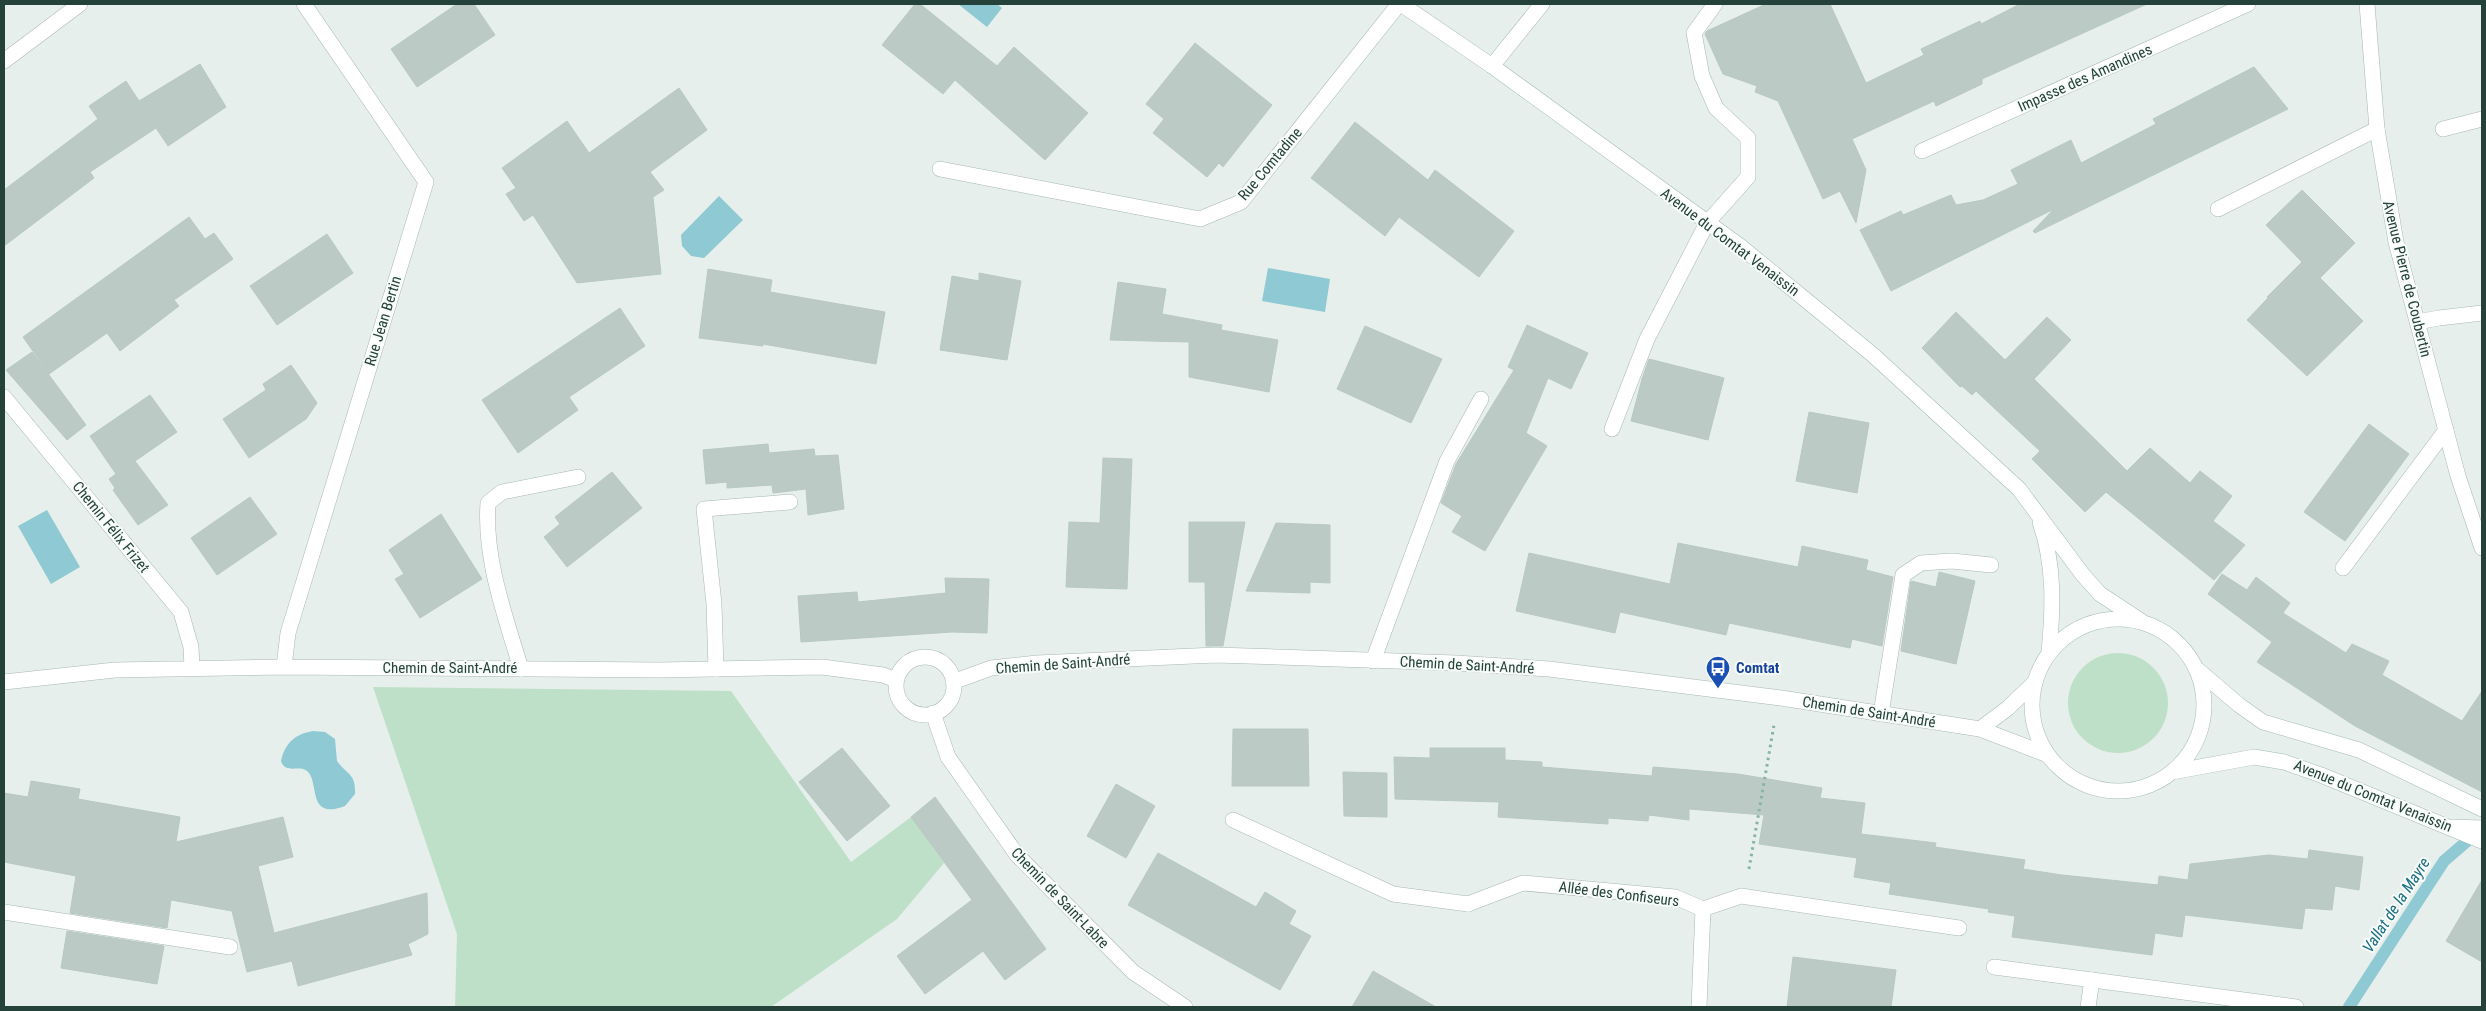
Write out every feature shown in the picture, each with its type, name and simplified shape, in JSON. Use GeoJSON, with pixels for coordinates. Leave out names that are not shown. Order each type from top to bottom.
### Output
{"type":"FeatureCollection","features":[{"type":"Feature","properties":{"kind":"street"},"geometry":{"type":"LineString","coordinates":[[4,61],[80,4]]}},
{"type":"Feature","properties":{"kind":"street","name":"Rue Jean Bertin"},"geometry":{"type":"LineString","coordinates":[[284,667],[288,633],[426,182],[304,4]]}},
{"type":"Feature","properties":{"kind":"street","name":"Avenue du Comtat Venaissin"},"geometry":{"type":"LineString","coordinates":[[1400,4],[1492,66],[1740,246],[1873,355],[2019,489],[2100,594],[2141,621]]}},
{"type":"Feature","properties":{"kind":"street","name":"Rue Comtadine"},"geometry":{"type":"LineString","coordinates":[[940,169],[1200,219],[1242,202],[1400,4]]}},
{"type":"Feature","properties":{"kind":"street"},"geometry":{"type":"LineString","coordinates":[[1492,66],[1542,4]]}},
{"type":"Feature","properties":{"kind":"street"},"geometry":{"type":"LineString","coordinates":[[1612,429],[1647,339],[1707,223],[1748,177],[1748,138],[1716,108],[1702,76],[1694,33],[1715,4]]}},
{"type":"Feature","properties":{"kind":"street","name":"Impasse des Amandines"},"geometry":{"type":"LineString","coordinates":[[1922,151],[2248,4]]}},
{"type":"Feature","properties":{"kind":"street","name":"Avenue Pierre de Coubertin"},"geometry":{"type":"LineString","coordinates":[[2366,4],[2377,129],[2396,242],[2458,476],[2482,548]]}},
{"type":"Feature","properties":{"kind":"street"},"geometry":{"type":"LineString","coordinates":[[2443,128],[2482,119]]}},
{"type":"Feature","properties":{"kind":"street"},"geometry":{"type":"LineString","coordinates":[[2218,209],[2377,129]]}},
{"type":"Feature","properties":{"kind":"street"},"geometry":{"type":"LineString","coordinates":[[2417,322],[2482,314]]}},
{"type":"Feature","properties":{"kind":"street","name":"Chemin Félix Frizet"},"geometry":{"type":"LineString","coordinates":[[4,398],[181,612],[191,647],[192,668]]}},
{"type":"Feature","properties":{"kind":"street"},"geometry":{"type":"LineString","coordinates":[[1373,661],[1447,461],[1481,399]]}},
{"type":"Feature","properties":{"kind":"street"},"geometry":{"type":"LineString","coordinates":[[2343,568],[2446,430]]}},
{"type":"Feature","properties":{"kind":"street"},"geometry":{"type":"LineString","coordinates":[[522,668],[498,592],[486,526],[488,503],[502,492],[578,477]]}},
{"type":"Feature","properties":{"kind":"street"},"geometry":{"type":"LineString","coordinates":[[716,669],[714,604],[704,509],[790,502]]}},
{"type":"Feature","properties":{"kind":"street","name":"Avenue du Comtat Venaissin"},"geometry":{"type":"LineString","coordinates":[[2035,509],[2044,533],[2052,587],[2049,653]]}},
{"type":"Feature","properties":{"kind":"street"},"geometry":{"type":"LineString","coordinates":[[1881,714],[1903,575],[1921,563],[1952,561],[1991,565]]}},
{"type":"Feature","properties":{"kind":"street"},"geometry":{"type":"LineString","coordinates":[[2116,618],[2141,621],[2165,632],[2184,649],[2198,670],[2205,698],[2202,726],[2191,751],[2172,772],[2148,786],[2121,791],[2093,787],[2068,775],[2048,755],[2039,738],[2033,720],[2032,701],[2035,682],[2049,653],[2067,635],[2090,623],[2116,618]]}},
{"type":"Feature","properties":{"kind":"street","name":"Chemin de Saint-André"},"geometry":{"type":"LineString","coordinates":[[954,682],[991,668],[1037,663],[1216,656],[1549,669],[1781,698],[1980,729],[2048,755]]}},
{"type":"Feature","properties":{"kind":"street"},"geometry":{"type":"LineString","coordinates":[[926,657],[936,659],[944,664],[954,682],[953,692],[949,701],[942,709],[933,713],[923,714],[905,707],[896,690],[896,680],[907,663],[926,657]]}},
{"type":"Feature","properties":{"kind":"street","name":"Chemin de Saint-André"},"geometry":{"type":"LineString","coordinates":[[4,682],[115,670],[284,667],[716,669],[822,667],[883,675],[896,680]]}},
{"type":"Feature","properties":{"kind":"street","name":"Avenue du Comtat Venaissin"},"geometry":{"type":"LineString","coordinates":[[2198,670],[2239,705],[2263,722],[2359,750],[2482,809]]}},
{"type":"Feature","properties":{"kind":"street"},"geometry":{"type":"LineString","coordinates":[[1980,729],[2008,708],[2035,682]]}},
{"type":"Feature","properties":{"kind":"street","name":"Chemin de Saint-Labre"},"geometry":{"type":"LineString","coordinates":[[933,713],[948,757],[1016,855],[1133,972],[1186,1007]]}},
{"type":"Feature","properties":{"kind":"street","name":"Avenue du Comtat Venaissin"},"geometry":{"type":"LineString","coordinates":[[2172,772],[2254,757],[2284,762],[2452,827],[2482,841]]}},
{"type":"Feature","properties":{"kind":"street","name":"Allée des Confiseurs"},"geometry":{"type":"LineString","coordinates":[[1233,820],[1393,894],[1468,904],[1523,883],[1675,897],[1703,908]]}},
{"type":"Feature","properties":{"kind":"street"},"geometry":{"type":"LineString","coordinates":[[2452,827],[2482,828]]}},
{"type":"Feature","properties":{"kind":"street"},"geometry":{"type":"LineString","coordinates":[[1699,1007],[1703,908],[1741,896],[1959,928]]}},
{"type":"Feature","properties":{"kind":"street"},"geometry":{"type":"LineString","coordinates":[[4,912],[230,947]]}},
{"type":"Feature","properties":{"kind":"street"},"geometry":{"type":"LineString","coordinates":[[1994,968],[2296,1007]]}},
{"type":"Feature","properties":{"kind":"street"},"geometry":{"type":"LineString","coordinates":[[2088,1007],[2092,980]]}},
{"type":"Feature","properties":{"kind":"path"},"geometry":{"type":"LineString","coordinates":[[1741,896],[1748,871],[1781,698]]}},
{"type":"Feature","properties":{"kind":"green space"},"geometry":{"type":"Polygon","coordinates":[[[2118,653],[2128,654],[2146,661],[2160,675],[2167,693],[2167,713],[2160,731],[2146,745],[2128,752],[2118,753],[2108,752],[2090,745],[2076,731],[2069,713],[2068,703],[2069,693],[2076,675],[2090,661],[2108,654],[2118,653]]]}},
{"type":"Feature","properties":{"kind":"green space"},"geometry":{"type":"Polygon","coordinates":[[[373,687],[731,691],[851,862],[911,817],[944,863],[897,919],[771,1007],[455,1007],[457,934],[373,687]]]}},
{"type":"Feature","properties":{"kind":"water"},"geometry":{"type":"Polygon","coordinates":[[[958,4],[997,4],[1002,8],[987,27],[958,4]]]}},
{"type":"Feature","properties":{"kind":"water"},"geometry":{"type":"Polygon","coordinates":[[[719,196],[743,220],[704,258],[691,256],[682,246],[681,235],[719,196]]]}},
{"type":"Feature","properties":{"kind":"water"},"geometry":{"type":"Polygon","coordinates":[[[1268,268],[1330,279],[1325,312],[1262,301],[1268,268]]]}},
{"type":"Feature","properties":{"kind":"water"},"geometry":{"type":"Polygon","coordinates":[[[47,510],[80,567],[51,584],[18,526],[47,510]]]}},
{"type":"Feature","properties":{"kind":"water"},"geometry":{"type":"Polygon","coordinates":[[[313,731],[325,732],[335,739],[337,761],[354,782],[355,794],[345,806],[333,809],[324,808],[316,798],[311,776],[307,771],[300,768],[286,767],[281,761],[285,749],[292,740],[301,734],[313,731]]]}},
{"type":"Feature","properties":{"kind":"building"},"geometry":{"type":"Polygon","coordinates":[[[457,4],[474,4],[495,35],[417,87],[391,49],[457,4]]]}},
{"type":"Feature","properties":{"kind":"building"},"geometry":{"type":"Polygon","coordinates":[[[915,4],[920,4],[997,66],[1014,47],[1088,113],[1045,160],[955,80],[943,94],[882,45],[915,4]]]}},
{"type":"Feature","properties":{"kind":"building"},"geometry":{"type":"Polygon","coordinates":[[[1766,4],[1830,4],[1866,83],[1924,55],[1921,49],[1980,21],[1981,24],[2020,4],[2147,4],[1982,79],[1982,84],[1936,106],[1934,101],[1852,139],[1866,170],[1856,223],[1840,191],[1823,199],[1778,101],[1755,92],[1757,86],[1723,74],[1705,34],[1707,31],[1766,4]]]}},
{"type":"Feature","properties":{"kind":"building"},"geometry":{"type":"Polygon","coordinates":[[[1195,43],[1272,105],[1223,167],[1219,163],[1207,177],[1153,133],[1164,119],[1146,104],[1195,43]]]}},
{"type":"Feature","properties":{"kind":"building"},"geometry":{"type":"Polygon","coordinates":[[[200,64],[226,107],[168,146],[156,128],[90,172],[94,178],[4,246],[4,190],[98,119],[89,106],[126,81],[139,101],[200,64]]]}},
{"type":"Feature","properties":{"kind":"building"},"geometry":{"type":"Polygon","coordinates":[[[2254,67],[2288,109],[2035,233],[2033,231],[2054,209],[1891,291],[1860,230],[1901,211],[1903,215],[1951,195],[1956,205],[1983,200],[2018,184],[2011,170],[2071,140],[2081,163],[2156,124],[2153,119],[2254,67]]]}},
{"type":"Feature","properties":{"kind":"building"},"geometry":{"type":"Polygon","coordinates":[[[679,88],[707,130],[650,172],[664,190],[653,197],[661,274],[577,283],[533,215],[524,221],[506,194],[516,188],[502,168],[567,121],[589,153],[679,88]]]}},
{"type":"Feature","properties":{"kind":"building"},"geometry":{"type":"Polygon","coordinates":[[[1355,122],[1428,180],[1435,170],[1514,231],[1479,277],[1399,217],[1385,236],[1311,178],[1355,122]]]}},
{"type":"Feature","properties":{"kind":"building"},"geometry":{"type":"Polygon","coordinates":[[[2302,190],[2355,243],[2320,278],[2363,321],[2307,376],[2247,320],[2302,262],[2266,225],[2302,190]]]}},
{"type":"Feature","properties":{"kind":"building"},"geometry":{"type":"Polygon","coordinates":[[[189,217],[205,239],[214,233],[233,259],[174,300],[179,306],[120,351],[107,333],[49,374],[23,337],[189,217]]]}},
{"type":"Feature","properties":{"kind":"building"},"geometry":{"type":"Polygon","coordinates":[[[327,234],[353,273],[277,325],[250,286],[327,234]]]}},
{"type":"Feature","properties":{"kind":"building"},"geometry":{"type":"Polygon","coordinates":[[[708,269],[772,280],[770,292],[885,312],[876,364],[763,344],[763,346],[699,338],[708,269]]]}},
{"type":"Feature","properties":{"kind":"building"},"geometry":{"type":"Polygon","coordinates":[[[979,273],[1021,281],[1007,360],[940,350],[952,276],[979,281],[979,273]]]}},
{"type":"Feature","properties":{"kind":"building"},"geometry":{"type":"Polygon","coordinates":[[[1118,282],[1166,289],[1162,314],[1222,325],[1221,330],[1278,340],[1269,392],[1189,377],[1189,342],[1110,340],[1118,282]]]}},
{"type":"Feature","properties":{"kind":"building"},"geometry":{"type":"Polygon","coordinates":[[[620,308],[645,346],[569,397],[578,410],[518,453],[482,400],[620,308]]]}},
{"type":"Feature","properties":{"kind":"building"},"geometry":{"type":"Polygon","coordinates":[[[1956,312],[2005,360],[2047,317],[2071,340],[2034,379],[2127,471],[2150,448],[2190,483],[2200,471],[2232,496],[2213,521],[2245,545],[2214,580],[2106,492],[2085,512],[2032,459],[2040,451],[1976,391],[1972,395],[1962,386],[1960,387],[1922,348],[1956,312]]]}},
{"type":"Feature","properties":{"kind":"building"},"geometry":{"type":"Polygon","coordinates":[[[1527,325],[1588,353],[1571,389],[1548,378],[1526,433],[1547,446],[1485,551],[1452,532],[1462,516],[1441,503],[1456,464],[1514,370],[1508,367],[1527,325]]]}},
{"type":"Feature","properties":{"kind":"building"},"geometry":{"type":"Polygon","coordinates":[[[1365,326],[1442,359],[1411,423],[1337,389],[1365,326]]]}},
{"type":"Feature","properties":{"kind":"building"},"geometry":{"type":"Polygon","coordinates":[[[32,352],[86,425],[67,440],[6,370],[32,352]]]}},
{"type":"Feature","properties":{"kind":"building"},"geometry":{"type":"Polygon","coordinates":[[[1649,359],[1724,378],[1708,440],[1631,421],[1649,359]]]}},
{"type":"Feature","properties":{"kind":"building"},"geometry":{"type":"Polygon","coordinates":[[[291,365],[317,403],[306,419],[249,458],[223,419],[266,390],[263,384],[291,365]]]}},
{"type":"Feature","properties":{"kind":"building"},"geometry":{"type":"Polygon","coordinates":[[[150,395],[177,432],[135,461],[168,505],[138,525],[113,490],[115,488],[109,479],[116,474],[90,436],[150,395]]]}},
{"type":"Feature","properties":{"kind":"building"},"geometry":{"type":"Polygon","coordinates":[[[1809,412],[1869,423],[1857,493],[1796,481],[1809,412]]]}},
{"type":"Feature","properties":{"kind":"building"},"geometry":{"type":"Polygon","coordinates":[[[2369,424],[2409,454],[2345,541],[2304,512],[2369,424]]]}},
{"type":"Feature","properties":{"kind":"building"},"geometry":{"type":"Polygon","coordinates":[[[768,444],[769,453],[814,449],[815,456],[838,455],[844,509],[808,515],[806,489],[773,493],[772,485],[727,488],[727,482],[706,484],[703,450],[768,444]]]}},
{"type":"Feature","properties":{"kind":"building"},"geometry":{"type":"Polygon","coordinates":[[[1103,458],[1132,459],[1127,589],[1066,587],[1069,522],[1100,523],[1103,458]]]}},
{"type":"Feature","properties":{"kind":"building"},"geometry":{"type":"Polygon","coordinates":[[[612,472],[642,508],[567,567],[544,537],[560,524],[555,517],[612,472]]]}},
{"type":"Feature","properties":{"kind":"building"},"geometry":{"type":"Polygon","coordinates":[[[250,497],[277,534],[217,575],[191,538],[250,497]]]}},
{"type":"Feature","properties":{"kind":"building"},"geometry":{"type":"Polygon","coordinates":[[[441,514],[482,579],[420,618],[395,579],[404,574],[389,550],[441,514]]]}},
{"type":"Feature","properties":{"kind":"building"},"geometry":{"type":"Polygon","coordinates":[[[1189,522],[1245,522],[1223,646],[1206,646],[1205,582],[1189,582],[1189,522]]]}},
{"type":"Feature","properties":{"kind":"building"},"geometry":{"type":"Polygon","coordinates":[[[1276,523],[1330,525],[1330,583],[1310,582],[1310,593],[1246,591],[1276,523]]]}},
{"type":"Feature","properties":{"kind":"building"},"geometry":{"type":"Polygon","coordinates":[[[1678,543],[1798,567],[1802,546],[1868,560],[1866,570],[1893,577],[1882,646],[1852,639],[1850,648],[1729,623],[1726,635],[1620,612],[1615,633],[1516,611],[1529,553],[1670,584],[1678,543]]]}},
{"type":"Feature","properties":{"kind":"building"},"geometry":{"type":"Polygon","coordinates":[[[1939,572],[1975,581],[1956,664],[1901,651],[1911,581],[1936,587],[1939,572]]]}},
{"type":"Feature","properties":{"kind":"building"},"geometry":{"type":"Polygon","coordinates":[[[2222,574],[2247,590],[2256,577],[2290,603],[2283,613],[2346,653],[2352,644],[2389,661],[2382,675],[2462,721],[2482,691],[2482,792],[2355,726],[2257,662],[2272,642],[2208,594],[2222,574]]]}},
{"type":"Feature","properties":{"kind":"building"},"geometry":{"type":"Polygon","coordinates":[[[945,578],[989,579],[987,633],[952,632],[801,642],[798,596],[857,592],[858,602],[946,593],[945,578]]]}},
{"type":"Feature","properties":{"kind":"building"},"geometry":{"type":"Polygon","coordinates":[[[1233,729],[1308,729],[1309,786],[1232,786],[1233,729]]]}},
{"type":"Feature","properties":{"kind":"building"},"geometry":{"type":"Polygon","coordinates":[[[842,748],[890,806],[847,841],[799,782],[842,748]]]}},
{"type":"Feature","properties":{"kind":"building"},"geometry":{"type":"Polygon","coordinates":[[[1430,748],[1505,748],[1505,760],[1542,762],[1542,767],[1652,776],[1653,767],[1738,774],[1822,788],[1820,798],[1865,803],[1861,834],[1936,843],[1935,847],[2025,860],[2023,869],[2062,875],[2158,885],[2159,876],[2188,880],[2190,864],[2269,855],[2308,859],[2309,850],[2363,857],[2359,890],[2335,886],[2332,910],[2305,908],[2302,929],[2185,915],[2182,937],[2155,933],[2152,955],[2012,937],[2015,916],[1988,912],[1989,909],[1889,894],[1891,883],[1854,877],[1857,858],[1759,844],[1764,815],[1689,809],[1689,820],[1649,815],[1648,821],[1608,818],[1608,824],[1498,817],[1499,802],[1395,799],[1394,757],[1430,758],[1430,748]]]}},
{"type":"Feature","properties":{"kind":"building"},"geometry":{"type":"Polygon","coordinates":[[[1343,772],[1387,773],[1387,817],[1344,816],[1343,772]]]}},
{"type":"Feature","properties":{"kind":"building"},"geometry":{"type":"Polygon","coordinates":[[[31,781],[80,789],[78,799],[180,817],[176,842],[283,817],[293,857],[258,866],[274,933],[427,893],[428,934],[408,944],[412,955],[298,986],[292,961],[247,972],[232,911],[171,900],[167,928],[70,913],[76,876],[4,862],[4,793],[28,797],[31,781]]]}},
{"type":"Feature","properties":{"kind":"building"},"geometry":{"type":"Polygon","coordinates":[[[1116,784],[1155,806],[1126,858],[1087,836],[1116,784]]]}},
{"type":"Feature","properties":{"kind":"building"},"geometry":{"type":"Polygon","coordinates":[[[935,797],[1046,949],[1005,980],[983,951],[925,994],[897,956],[972,900],[911,817],[935,797]]]}},
{"type":"Feature","properties":{"kind":"building"},"geometry":{"type":"Polygon","coordinates":[[[1158,853],[1256,907],[1265,892],[1296,911],[1289,924],[1311,936],[1280,990],[1128,905],[1158,853]]]}},
{"type":"Feature","properties":{"kind":"building"},"geometry":{"type":"Polygon","coordinates":[[[2482,880],[2482,962],[2446,941],[2482,880]]]}},
{"type":"Feature","properties":{"kind":"building"},"geometry":{"type":"Polygon","coordinates":[[[67,931],[164,946],[157,984],[61,968],[67,931]]]}},
{"type":"Feature","properties":{"kind":"building"},"geometry":{"type":"Polygon","coordinates":[[[1793,957],[1896,970],[1891,1007],[1787,1007],[1793,957]]]}},
{"type":"Feature","properties":{"kind":"building"},"geometry":{"type":"Polygon","coordinates":[[[1373,971],[1436,1007],[1352,1007],[1373,971]]]}},
{"type":"Feature","properties":{"kind":"waterway","name":"Vallat de la Mayre"},"geometry":{"type":"LineString","coordinates":[[2349,1007],[2444,861],[2473,836],[2480,839]]}},
{"type":"Feature","properties":{"kind":"place","name":"Comtat"},"geometry":{"type":"Point","coordinates":[1718,689]}}]}
